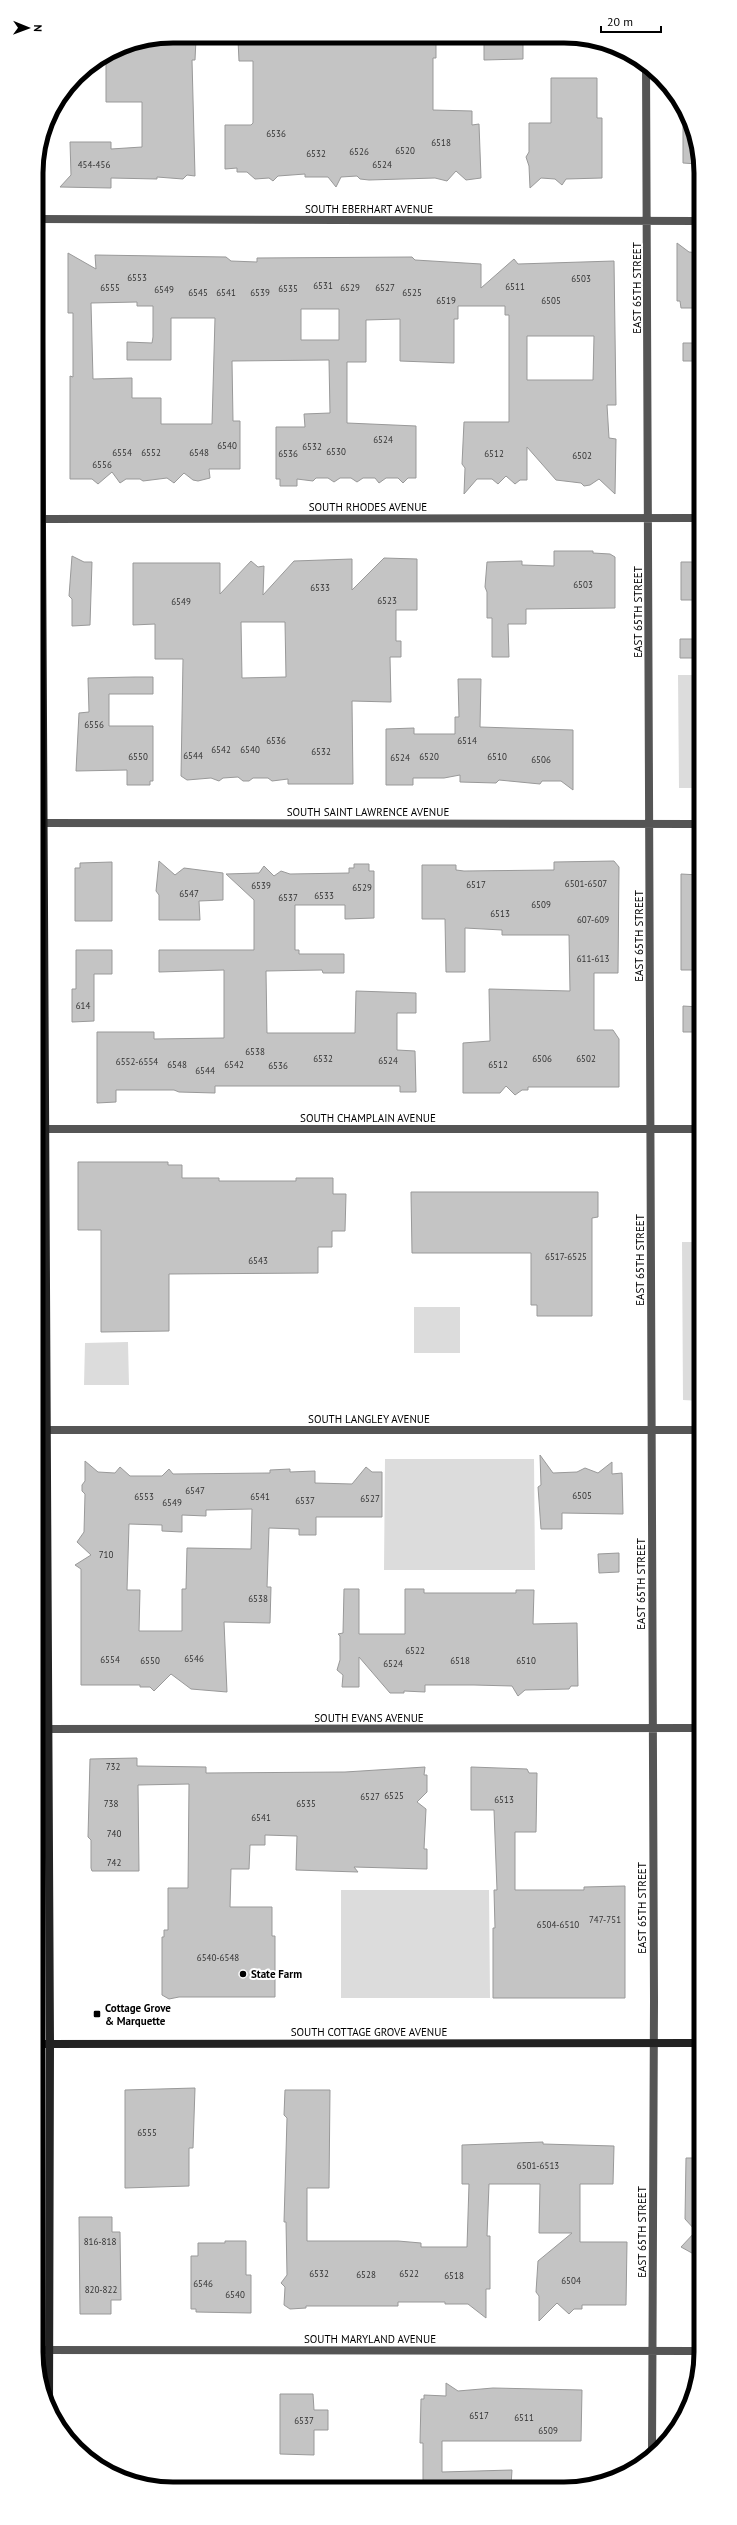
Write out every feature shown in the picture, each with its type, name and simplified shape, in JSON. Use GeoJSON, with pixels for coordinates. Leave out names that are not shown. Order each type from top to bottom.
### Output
{"type":"FeatureCollection","features":[{"type":"Feature","properties":{"kind":"street","name":"EAST 65TH STREET"},"geometry":{"type":"LineString","coordinates":[[646,73],[648,221],[654,2043],[652,2448]]}},
{"type":"Feature","properties":{"kind":"street","name":"SOUTH EBERHART AVENUE"},"geometry":{"type":"LineString","coordinates":[[43,219],[694,221]]}},
{"type":"Feature","properties":{"kind":"street","name":"SOUTH RHODES AVENUE"},"geometry":{"type":"LineString","coordinates":[[43,519],[694,518]]}},
{"type":"Feature","properties":{"kind":"street","name":"SOUTH SAINT LAWRENCE AVENUE"},"geometry":{"type":"LineString","coordinates":[[43,823],[694,824]]}},
{"type":"Feature","properties":{"kind":"street","name":"SOUTH CHAMPLAIN AVENUE"},"geometry":{"type":"LineString","coordinates":[[43,1129],[694,1129]]}},
{"type":"Feature","properties":{"kind":"street"},"geometry":{"type":"LineString","coordinates":[[43,1229],[47,1430],[50,2044],[49,2390]]}},
{"type":"Feature","properties":{"kind":"street","name":"SOUTH LANGLEY AVENUE"},"geometry":{"type":"LineString","coordinates":[[43,1430],[694,1430]]}},
{"type":"Feature","properties":{"kind":"street","name":"SOUTH EVANS AVENUE"},"geometry":{"type":"LineString","coordinates":[[43,1729],[694,1728]]}},
{"type":"Feature","properties":{"kind":"street","name":"SOUTH COTTAGE GROVE AVENUE"},"geometry":{"type":"LineString","coordinates":[[43,2044],[694,2043]]}},
{"type":"Feature","properties":{"kind":"street","name":"SOUTH MARYLAND AVENUE"},"geometry":{"type":"LineString","coordinates":[[43,2350],[694,2351]]}},
{"type":"Feature","properties":{"kind":"shaded area"},"geometry":{"type":"Polygon","coordinates":[[[678,675],[694,675],[694,788],[679,788],[678,675]]]}},
{"type":"Feature","properties":{"kind":"shaded area"},"geometry":{"type":"Polygon","coordinates":[[[682,1242],[694,1242],[694,1401],[683,1400],[682,1242]]]}},
{"type":"Feature","properties":{"kind":"shaded area"},"geometry":{"type":"Polygon","coordinates":[[[414,1307],[460,1307],[460,1353],[414,1353],[414,1307]]]}},
{"type":"Feature","properties":{"kind":"shaded area"},"geometry":{"type":"Polygon","coordinates":[[[128,1342],[129,1385],[84,1385],[85,1343],[128,1342]]]}},
{"type":"Feature","properties":{"kind":"shaded area"},"geometry":{"type":"Polygon","coordinates":[[[385,1459],[534,1459],[535,1570],[384,1570],[385,1459]]]}},
{"type":"Feature","properties":{"kind":"shaded area"},"geometry":{"type":"Polygon","coordinates":[[[341,1890],[489,1890],[490,1998],[341,1998],[341,1890]]]}},
{"type":"Feature","properties":{"kind":"building"},"geometry":{"type":"Polygon","coordinates":[[[165,43],[196,43],[195,60],[192,60],[195,176],[187,175],[183,179],[157,177],[157,179],[111,178],[111,188],[60,187],[71,175],[70,142],[111,142],[111,149],[142,147],[142,102],[106,102],[106,62],[123,53],[148,46],[165,43]]]}},
{"type":"Feature","properties":{"kind":"building"},"geometry":{"type":"Polygon","coordinates":[[[238,43],[436,43],[436,58],[433,58],[433,110],[472,111],[472,125],[479,124],[481,178],[466,180],[456,171],[447,181],[435,178],[369,180],[360,179],[357,176],[341,177],[336,187],[328,177],[305,177],[305,174],[278,176],[273,181],[269,178],[255,179],[247,172],[237,172],[237,168],[225,169],[225,125],[251,125],[253,123],[253,61],[239,61],[238,43]]]}},
{"type":"Feature","properties":{"kind":"building"},"geometry":{"type":"Polygon","coordinates":[[[484,43],[523,43],[523,59],[484,60],[484,43]]]}},
{"type":"Feature","properties":{"kind":"building"},"geometry":{"type":"Polygon","coordinates":[[[551,78],[597,78],[597,118],[602,118],[602,178],[566,179],[562,185],[555,179],[541,178],[530,188],[529,166],[526,157],[529,152],[529,123],[551,123],[551,78]]]}},
{"type":"Feature","properties":{"kind":"building"},"geometry":{"type":"Polygon","coordinates":[[[683,121],[687,131],[693,164],[683,163],[683,121]]]}},
{"type":"Feature","properties":{"kind":"building"},"geometry":{"type":"Polygon","coordinates":[[[677,243],[689,252],[694,252],[694,308],[681,308],[680,301],[677,301],[677,243]]]}},
{"type":"Feature","properties":{"kind":"building"},"geometry":{"type":"Polygon","coordinates":[[[68,253],[96,269],[95,255],[226,257],[231,261],[257,262],[257,258],[412,257],[415,260],[481,264],[481,288],[514,259],[518,264],[614,261],[616,405],[607,405],[609,438],[616,439],[615,494],[599,479],[590,485],[584,486],[581,483],[556,480],[527,447],[527,480],[520,480],[515,484],[506,476],[498,484],[492,479],[477,479],[464,494],[465,468],[462,464],[464,422],[509,422],[509,315],[505,315],[505,306],[458,306],[458,319],[454,319],[454,363],[400,361],[400,319],[366,320],[366,362],[347,362],[347,423],[416,426],[416,478],[408,478],[403,483],[398,478],[386,478],[379,483],[375,478],[363,478],[357,482],[351,478],[340,478],[334,482],[328,478],[316,478],[313,481],[297,479],[297,486],[280,486],[280,479],[276,479],[276,427],[305,427],[304,414],[330,413],[329,360],[232,361],[233,421],[240,421],[240,469],[209,469],[210,478],[198,481],[193,480],[184,473],[174,483],[167,478],[143,481],[140,479],[126,479],[120,483],[112,472],[98,484],[92,479],[70,479],[70,376],[73,377],[73,313],[68,313],[68,253]],[[137,302],[91,303],[93,379],[132,378],[132,398],[161,398],[161,424],[212,424],[215,318],[171,318],[171,360],[127,360],[127,342],[152,343],[153,306],[137,306],[137,302]],[[301,309],[301,340],[339,340],[339,309],[301,309]],[[527,336],[527,380],[593,380],[594,336],[527,336]]]}},
{"type":"Feature","properties":{"kind":"building"},"geometry":{"type":"Polygon","coordinates":[[[683,343],[694,343],[694,361],[683,361],[683,343]]]}},
{"type":"Feature","properties":{"kind":"building"},"geometry":{"type":"Polygon","coordinates":[[[554,551],[593,551],[593,553],[610,554],[615,557],[615,608],[526,609],[526,624],[508,624],[509,657],[492,657],[492,618],[487,618],[487,592],[485,587],[487,562],[522,561],[522,565],[554,566],[554,551]]]}},
{"type":"Feature","properties":{"kind":"building"},"geometry":{"type":"Polygon","coordinates":[[[72,556],[84,562],[92,562],[90,625],[72,626],[72,599],[69,596],[72,556]]]}},
{"type":"Feature","properties":{"kind":"building"},"geometry":{"type":"Polygon","coordinates":[[[384,558],[417,559],[417,610],[396,610],[396,641],[401,641],[401,657],[390,657],[391,702],[352,701],[353,784],[288,784],[288,779],[272,781],[268,778],[253,778],[249,781],[243,781],[238,777],[223,778],[219,781],[211,778],[187,780],[181,776],[183,659],[155,659],[155,624],[133,625],[133,563],[220,563],[220,594],[251,561],[258,567],[264,566],[263,595],[294,561],[352,559],[352,590],[384,558]],[[241,622],[242,678],[286,677],[285,622],[241,622]]]}},
{"type":"Feature","properties":{"kind":"building"},"geometry":{"type":"Polygon","coordinates":[[[681,562],[694,562],[694,600],[681,600],[681,562]]]}},
{"type":"Feature","properties":{"kind":"building"},"geometry":{"type":"Polygon","coordinates":[[[680,639],[694,639],[694,658],[680,658],[680,639]]]}},
{"type":"Feature","properties":{"kind":"building"},"geometry":{"type":"Polygon","coordinates":[[[153,677],[153,694],[109,694],[109,726],[153,726],[153,781],[150,781],[150,785],[127,785],[127,770],[76,771],[79,713],[89,712],[88,678],[153,677]]]}},
{"type":"Feature","properties":{"kind":"building"},"geometry":{"type":"Polygon","coordinates":[[[458,679],[481,679],[480,727],[573,730],[573,790],[561,781],[542,781],[540,784],[499,780],[496,783],[460,782],[460,775],[444,778],[413,778],[413,785],[386,785],[386,729],[414,728],[414,734],[455,734],[455,717],[459,717],[458,679]]]}},
{"type":"Feature","properties":{"kind":"building"},"geometry":{"type":"Polygon","coordinates":[[[159,861],[175,875],[184,868],[223,873],[223,900],[199,901],[200,920],[159,920],[159,895],[156,891],[159,861]]]}},
{"type":"Feature","properties":{"kind":"building"},"geometry":{"type":"Polygon","coordinates":[[[614,861],[619,867],[618,973],[594,973],[594,1030],[613,1030],[619,1039],[619,1087],[528,1087],[528,1090],[522,1090],[515,1095],[506,1086],[500,1093],[463,1093],[463,1043],[490,1041],[489,989],[570,991],[569,935],[502,935],[502,930],[465,928],[465,972],[446,972],[445,919],[422,919],[422,865],[456,865],[456,870],[464,871],[554,870],[554,862],[614,861]]]}},
{"type":"Feature","properties":{"kind":"building"},"geometry":{"type":"Polygon","coordinates":[[[112,862],[112,921],[75,921],[75,868],[80,868],[80,863],[112,862]]]}},
{"type":"Feature","properties":{"kind":"building"},"geometry":{"type":"Polygon","coordinates":[[[354,864],[369,864],[369,871],[374,871],[374,918],[345,919],[345,905],[295,905],[295,950],[299,950],[299,954],[344,954],[344,973],[323,973],[322,970],[266,971],[267,1033],[355,1033],[356,991],[416,993],[416,1013],[397,1013],[397,1050],[415,1051],[416,1092],[400,1092],[400,1086],[215,1086],[215,1093],[179,1092],[174,1090],[116,1090],[116,1102],[97,1103],[97,1032],[154,1032],[154,1039],[224,1038],[224,970],[159,972],[159,950],[254,950],[254,900],[226,874],[259,873],[264,866],[274,876],[281,871],[290,874],[349,873],[349,868],[354,868],[354,864]]]}},
{"type":"Feature","properties":{"kind":"building"},"geometry":{"type":"Polygon","coordinates":[[[681,874],[694,875],[694,970],[681,970],[681,874]]]}},
{"type":"Feature","properties":{"kind":"building"},"geometry":{"type":"Polygon","coordinates":[[[76,950],[112,950],[112,974],[94,974],[94,1021],[72,1022],[72,989],[76,989],[76,950]]]}},
{"type":"Feature","properties":{"kind":"building"},"geometry":{"type":"Polygon","coordinates":[[[683,1006],[694,1007],[694,1032],[683,1032],[683,1006]]]}},
{"type":"Feature","properties":{"kind":"building"},"geometry":{"type":"Polygon","coordinates":[[[78,1162],[168,1162],[168,1165],[182,1165],[182,1178],[219,1178],[219,1181],[296,1181],[296,1178],[333,1178],[333,1194],[346,1194],[345,1231],[332,1231],[332,1247],[318,1247],[318,1273],[169,1274],[169,1331],[101,1332],[101,1230],[78,1230],[78,1162]]]}},
{"type":"Feature","properties":{"kind":"building"},"geometry":{"type":"Polygon","coordinates":[[[411,1192],[598,1192],[598,1217],[592,1218],[592,1316],[537,1316],[537,1305],[531,1305],[531,1253],[412,1253],[411,1192]]]}},
{"type":"Feature","properties":{"kind":"building"},"geometry":{"type":"Polygon","coordinates":[[[540,1455],[553,1473],[577,1472],[585,1468],[598,1473],[612,1462],[612,1474],[622,1473],[623,1514],[562,1513],[562,1529],[541,1529],[538,1487],[541,1485],[540,1455]]]}},
{"type":"Feature","properties":{"kind":"building"},"geometry":{"type":"Polygon","coordinates":[[[85,1461],[98,1472],[115,1473],[120,1467],[130,1476],[162,1476],[169,1469],[173,1474],[270,1473],[270,1470],[290,1469],[290,1472],[315,1471],[315,1483],[352,1484],[366,1467],[372,1472],[382,1472],[382,1517],[316,1517],[316,1535],[299,1535],[299,1529],[269,1528],[267,1587],[271,1587],[270,1623],[224,1622],[227,1692],[191,1689],[171,1674],[154,1691],[150,1687],[140,1687],[140,1685],[81,1685],[81,1569],[75,1565],[91,1555],[77,1542],[84,1532],[85,1494],[82,1491],[82,1485],[85,1481],[85,1461]],[[252,1509],[206,1510],[206,1516],[182,1515],[182,1532],[162,1531],[162,1525],[129,1524],[127,1590],[140,1590],[139,1631],[182,1631],[182,1589],[186,1589],[187,1548],[251,1549],[252,1509]]]}},
{"type":"Feature","properties":{"kind":"building"},"geometry":{"type":"Polygon","coordinates":[[[619,1553],[619,1572],[599,1573],[598,1554],[619,1553]]]}},
{"type":"Feature","properties":{"kind":"building"},"geometry":{"type":"Polygon","coordinates":[[[344,1589],[359,1589],[359,1634],[405,1634],[405,1589],[424,1589],[424,1593],[516,1593],[516,1590],[534,1590],[533,1624],[577,1623],[578,1686],[571,1686],[569,1689],[525,1690],[518,1696],[512,1686],[474,1685],[425,1685],[425,1692],[404,1691],[404,1693],[390,1693],[359,1657],[359,1687],[342,1687],[343,1675],[337,1670],[340,1660],[340,1636],[338,1634],[343,1633],[344,1589]]]}},
{"type":"Feature","properties":{"kind":"building"},"geometry":{"type":"Polygon","coordinates":[[[137,1758],[137,1766],[206,1767],[206,1773],[345,1772],[425,1767],[424,1775],[427,1775],[427,1792],[417,1802],[426,1809],[424,1849],[427,1849],[427,1869],[354,1867],[358,1872],[296,1870],[297,1836],[265,1835],[265,1845],[250,1845],[249,1869],[231,1869],[230,1907],[272,1907],[272,1936],[275,1936],[275,1997],[179,1997],[169,1999],[162,1995],[162,1937],[164,1937],[164,1930],[168,1930],[168,1888],[188,1888],[189,1784],[138,1785],[139,1871],[92,1871],[91,1868],[91,1840],[88,1837],[90,1759],[137,1758]]]}},
{"type":"Feature","properties":{"kind":"building"},"geometry":{"type":"Polygon","coordinates":[[[471,1767],[527,1769],[529,1773],[537,1773],[536,1832],[515,1832],[515,1890],[584,1890],[584,1887],[625,1886],[625,1998],[493,1998],[493,1928],[495,1928],[494,1890],[497,1890],[494,1810],[471,1810],[471,1767]]]}},
{"type":"Feature","properties":{"kind":"building"},"geometry":{"type":"Polygon","coordinates":[[[195,2088],[193,2148],[189,2148],[189,2186],[125,2188],[125,2090],[195,2088]]]}},
{"type":"Feature","properties":{"kind":"building"},"geometry":{"type":"Polygon","coordinates":[[[285,2090],[330,2090],[329,2188],[307,2188],[307,2241],[398,2241],[421,2243],[421,2247],[467,2247],[469,2184],[462,2184],[462,2145],[543,2142],[543,2144],[614,2146],[613,2184],[580,2184],[580,2242],[627,2242],[626,2305],[582,2305],[582,2309],[574,2309],[569,2314],[557,2303],[539,2321],[539,2296],[536,2292],[538,2261],[572,2233],[539,2233],[540,2184],[489,2184],[487,2236],[490,2236],[490,2289],[486,2289],[486,2318],[468,2304],[445,2304],[445,2302],[398,2302],[398,2306],[306,2306],[306,2308],[290,2309],[284,2305],[285,2287],[281,2283],[287,2275],[286,2222],[284,2222],[287,2118],[284,2115],[285,2090]]]}},
{"type":"Feature","properties":{"kind":"building"},"geometry":{"type":"Polygon","coordinates":[[[686,2158],[694,2158],[694,2229],[685,2219],[686,2158]]]}},
{"type":"Feature","properties":{"kind":"building"},"geometry":{"type":"Polygon","coordinates":[[[79,2217],[112,2217],[112,2232],[120,2232],[121,2300],[111,2300],[111,2314],[80,2314],[79,2217]]]}},
{"type":"Feature","properties":{"kind":"building"},"geometry":{"type":"Polygon","coordinates":[[[694,2233],[694,2254],[681,2247],[694,2233]]]}},
{"type":"Feature","properties":{"kind":"building"},"geometry":{"type":"Polygon","coordinates":[[[225,2241],[246,2241],[246,2275],[251,2275],[251,2313],[196,2312],[196,2309],[191,2309],[191,2256],[198,2256],[198,2243],[225,2243],[225,2241]]]}},
{"type":"Feature","properties":{"kind":"building"},"geometry":{"type":"Polygon","coordinates":[[[446,2383],[458,2391],[493,2388],[582,2390],[581,2441],[442,2441],[442,2472],[512,2470],[511,2482],[423,2482],[423,2443],[420,2443],[421,2399],[424,2399],[424,2395],[446,2396],[446,2383]]]}},
{"type":"Feature","properties":{"kind":"building"},"geometry":{"type":"Polygon","coordinates":[[[280,2394],[313,2394],[314,2410],[328,2410],[328,2430],[314,2430],[314,2455],[280,2454],[280,2394]]]}},
{"type":"Feature","properties":{"kind":"place","name":"State Farm"},"geometry":{"type":"Point","coordinates":[243,1974]}},
{"type":"Feature","properties":{"kind":"place","name":"Cottage Grove & Marquette"},"geometry":{"type":"Point","coordinates":[97,2014]}}]}
